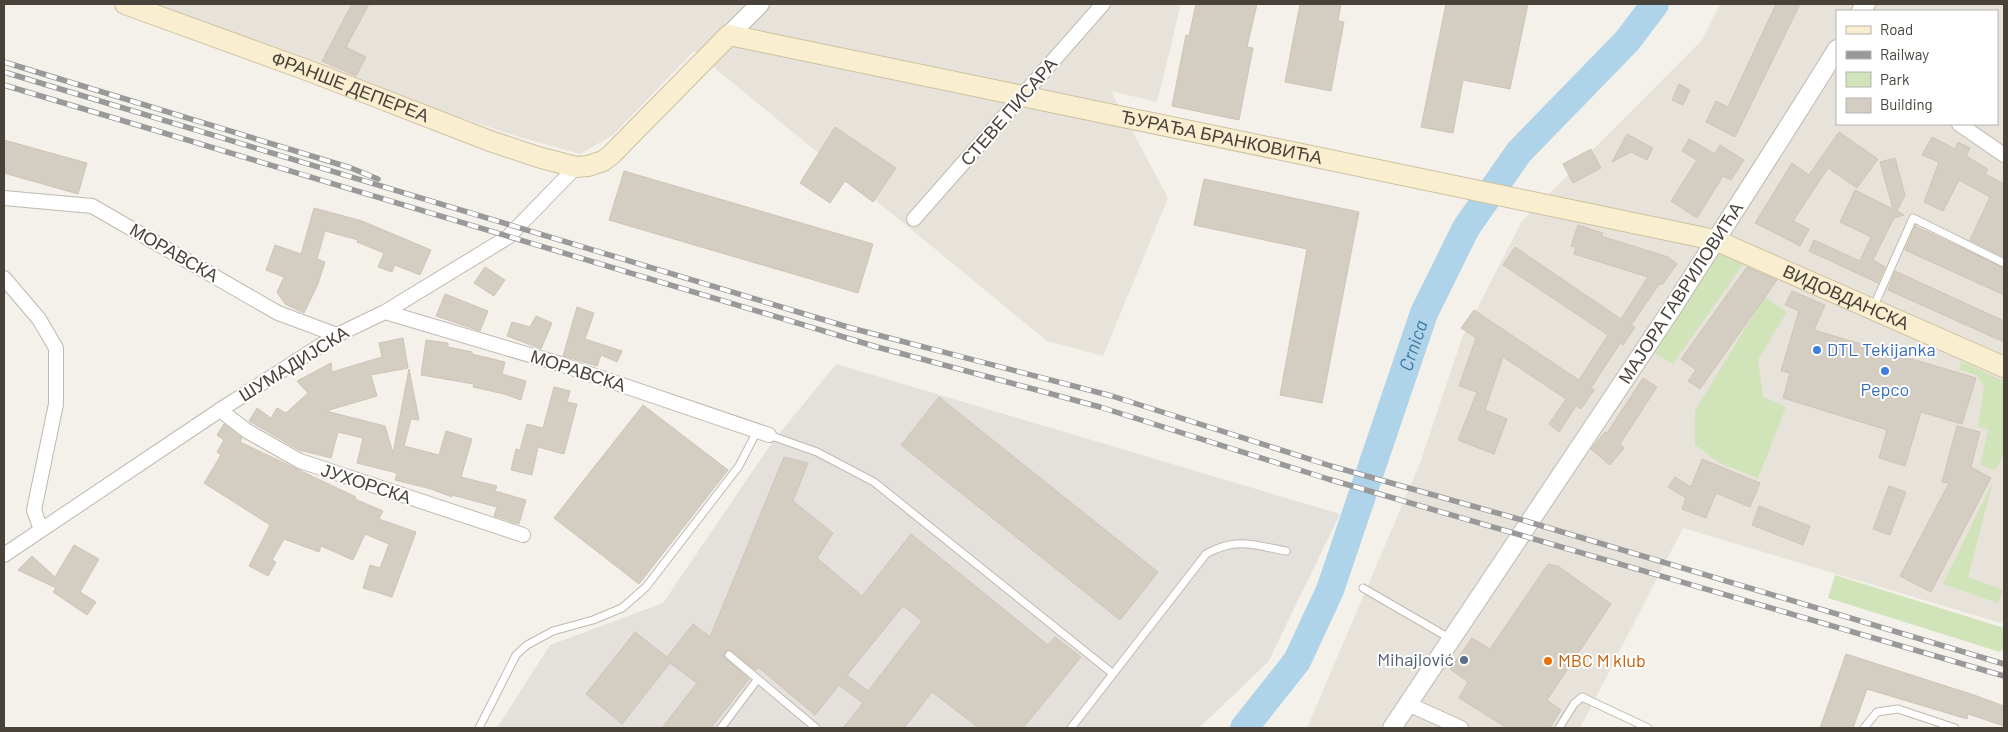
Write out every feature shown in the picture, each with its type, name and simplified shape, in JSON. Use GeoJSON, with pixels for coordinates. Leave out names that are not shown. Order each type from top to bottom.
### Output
{"type":"FeatureCollection","features":[{"type":"Feature","properties":{"kind":"main road","name":"ФРАНШЕ ДЕПЕРЕА"},"geometry":{"type":"LineString","coordinates":[[125,4],[303,69],[490,141],[576,167]]}},
{"type":"Feature","properties":{"kind":"main road"},"geometry":{"type":"LineString","coordinates":[[576,167],[596,164],[611,155],[729,35]]}},
{"type":"Feature","properties":{"kind":"main road","name":"ЂУРАЂА БРАНКОВИЋА"},"geometry":{"type":"LineString","coordinates":[[729,35],[1425,178],[1715,240]]}},
{"type":"Feature","properties":{"kind":"main road","name":"ВИДОВДАНСКА"},"geometry":{"type":"LineString","coordinates":[[1715,240],[2004,367]]}},
{"type":"Feature","properties":{"kind":"street"},"geometry":{"type":"LineString","coordinates":[[729,35],[760,4]]}},
{"type":"Feature","properties":{"kind":"street","name":"СТЕВЕ ПИСАРА"},"geometry":{"type":"LineString","coordinates":[[914,219],[1103,4]]}},
{"type":"Feature","properties":{"kind":"street","name":"МАЈОРА ГАВРИЛОВИЋА"},"geometry":{"type":"LineString","coordinates":[[1392,728],[1675,304],[1766,164],[1836,51]]}},
{"type":"Feature","properties":{"kind":"street"},"geometry":{"type":"LineString","coordinates":[[1960,125],[2004,155]]}},
{"type":"Feature","properties":{"kind":"street","name":"ШУМАДИЈСКА"},"geometry":{"type":"LineString","coordinates":[[4,555],[220,410],[337,335],[385,312],[508,237],[576,167]]}},
{"type":"Feature","properties":{"kind":"street","name":"МОРАВСКА"},"geometry":{"type":"LineString","coordinates":[[4,198],[92,206],[278,313],[337,335]]}},
{"type":"Feature","properties":{"kind":"street"},"geometry":{"type":"LineString","coordinates":[[4,278],[39,319],[56,348],[56,404],[34,510],[40,530]]}},
{"type":"Feature","properties":{"kind":"street","name":"МОРАВСКА"},"geometry":{"type":"LineString","coordinates":[[385,312],[560,364],[763,433]]}},
{"type":"Feature","properties":{"kind":"street","name":"ЈУХОРСКА"},"geometry":{"type":"LineString","coordinates":[[220,410],[248,431],[300,461],[524,535]]}},
{"type":"Feature","properties":{"kind":"street"},"geometry":{"type":"LineString","coordinates":[[1408,704],[1461,728]]}},
{"type":"Feature","properties":{"kind":"lane"},"geometry":{"type":"LineString","coordinates":[[1873,309],[1913,218],[2004,263]]}},
{"type":"Feature","properties":{"kind":"lane"},"geometry":{"type":"LineString","coordinates":[[479,728],[516,656],[527,645],[553,631],[593,620],[622,608],[646,587],[763,433],[817,452],[874,482],[1112,674]]}},
{"type":"Feature","properties":{"kind":"lane"},"geometry":{"type":"LineString","coordinates":[[1071,728],[1206,554],[1218,546],[1240,542],[1286,552]]}},
{"type":"Feature","properties":{"kind":"lane"},"geometry":{"type":"LineString","coordinates":[[1363,588],[1452,639]]}},
{"type":"Feature","properties":{"kind":"lane"},"geometry":{"type":"LineString","coordinates":[[729,655],[816,728]]}},
{"type":"Feature","properties":{"kind":"lane"},"geometry":{"type":"LineString","coordinates":[[721,728],[757,680]]}},
{"type":"Feature","properties":{"kind":"lane"},"geometry":{"type":"LineString","coordinates":[[1559,728],[1574,704],[1582,697],[1648,728]]}},
{"type":"Feature","properties":{"kind":"lane"},"geometry":{"type":"LineString","coordinates":[[1864,728],[1877,712],[1898,709],[1955,728]]}},
{"type":"Feature","properties":{"kind":"shaded area"},"geometry":{"type":"Polygon","coordinates":[[[156,4],[1181,4],[1157,102],[1111,91],[1168,198],[1103,356],[1047,341],[694,51],[613,135],[580,154],[513,135],[365,86],[156,4]]]}},
{"type":"Feature","properties":{"kind":"shaded area"},"geometry":{"type":"Polygon","coordinates":[[[1720,4],[2004,4],[2004,624],[1683,528],[1580,728],[1307,728],[1420,463],[1462,338],[1522,221],[1703,39],[1720,4]]]}},
{"type":"Feature","properties":{"kind":"shaded area"},"geometry":{"type":"Polygon","coordinates":[[[836,364],[1340,514],[1268,662],[1199,728],[497,728],[550,645],[663,603],[771,444],[836,364]]]}},
{"type":"Feature","properties":{"kind":"green space"},"geometry":{"type":"Polygon","coordinates":[[[1717,250],[1744,263],[1673,364],[1652,352],[1717,250]]]}},
{"type":"Feature","properties":{"kind":"green space"},"geometry":{"type":"Polygon","coordinates":[[[1764,297],[1787,312],[1758,360],[1763,397],[1786,407],[1758,478],[1719,463],[1695,445],[1695,411],[1764,297]]]}},
{"type":"Feature","properties":{"kind":"green space"},"geometry":{"type":"Polygon","coordinates":[[[1961,361],[2004,381],[2004,454],[1995,470],[1980,465],[1988,430],[1978,426],[1984,386],[1977,375],[1959,370],[1961,361]]]}},
{"type":"Feature","properties":{"kind":"green space"},"geometry":{"type":"Polygon","coordinates":[[[1993,481],[1968,577],[2003,590],[1998,603],[1943,584],[1993,481]]]}},
{"type":"Feature","properties":{"kind":"green space"},"geometry":{"type":"Polygon","coordinates":[[[1835,575],[2004,628],[2004,648],[2000,652],[1828,598],[1835,575]]]}},
{"type":"Feature","properties":{"kind":"building"},"geometry":{"type":"Polygon","coordinates":[[[352,4],[369,4],[346,47],[366,57],[356,76],[322,61],[352,4]]]}},
{"type":"Feature","properties":{"kind":"building"},"geometry":{"type":"Polygon","coordinates":[[[1196,4],[1257,4],[1247,47],[1253,48],[1239,120],[1172,106],[1186,35],[1189,36],[1196,4]]]}},
{"type":"Feature","properties":{"kind":"building"},"geometry":{"type":"Polygon","coordinates":[[[1300,4],[1341,4],[1338,21],[1344,22],[1331,91],[1285,82],[1300,4]]]}},
{"type":"Feature","properties":{"kind":"building"},"geometry":{"type":"Polygon","coordinates":[[[1446,4],[1528,4],[1510,89],[1463,80],[1453,133],[1421,127],[1446,4]]]}},
{"type":"Feature","properties":{"kind":"building"},"geometry":{"type":"Polygon","coordinates":[[[1776,4],[1800,4],[1735,137],[1706,122],[1716,101],[1728,107],[1776,4]]]}},
{"type":"Feature","properties":{"kind":"building"},"geometry":{"type":"Polygon","coordinates":[[[1679,84],[1690,90],[1683,105],[1672,100],[1679,84]]]}},
{"type":"Feature","properties":{"kind":"building"},"geometry":{"type":"Polygon","coordinates":[[[835,127],[896,168],[873,202],[845,181],[830,203],[800,183],[835,127]]]}},
{"type":"Feature","properties":{"kind":"building"},"geometry":{"type":"Polygon","coordinates":[[[1839,132],[1878,159],[1857,188],[1828,168],[1793,221],[1809,229],[1800,246],[1755,223],[1792,163],[1809,175],[1839,132]]]}},
{"type":"Feature","properties":{"kind":"building"},"geometry":{"type":"Polygon","coordinates":[[[1627,134],[1653,148],[1647,160],[1631,152],[1612,162],[1627,134]]]}},
{"type":"Feature","properties":{"kind":"building"},"geometry":{"type":"Polygon","coordinates":[[[1932,137],[1955,149],[1958,142],[1970,148],[1966,156],[1988,169],[1985,174],[2004,184],[2004,257],[1970,240],[1990,197],[1959,180],[1943,211],[1924,202],[1939,162],[1922,155],[1932,137]]]}},
{"type":"Feature","properties":{"kind":"building"},"geometry":{"type":"Polygon","coordinates":[[[1689,139],[1715,154],[1720,145],[1744,160],[1731,180],[1723,176],[1697,218],[1671,201],[1697,160],[1682,151],[1689,139]]]}},
{"type":"Feature","properties":{"kind":"building"},"geometry":{"type":"Polygon","coordinates":[[[4,140],[87,163],[78,194],[4,173],[4,140]]]}},
{"type":"Feature","properties":{"kind":"building"},"geometry":{"type":"Polygon","coordinates":[[[1591,149],[1601,168],[1573,183],[1563,164],[1591,149]]]}},
{"type":"Feature","properties":{"kind":"building"},"geometry":{"type":"Polygon","coordinates":[[[1895,158],[1905,195],[1897,211],[1904,215],[1894,218],[1873,260],[1885,267],[1878,283],[1809,251],[1814,240],[1860,261],[1871,237],[1840,222],[1855,190],[1893,209],[1880,162],[1895,158]]]}},
{"type":"Feature","properties":{"kind":"building"},"geometry":{"type":"Polygon","coordinates":[[[624,171],[873,244],[858,293],[609,220],[624,171]]]}},
{"type":"Feature","properties":{"kind":"building"},"geometry":{"type":"Polygon","coordinates":[[[1204,179],[1359,212],[1322,403],[1280,395],[1307,249],[1194,225],[1204,179]]]}},
{"type":"Feature","properties":{"kind":"building"},"geometry":{"type":"Polygon","coordinates":[[[314,208],[362,221],[431,250],[420,275],[395,265],[392,272],[378,267],[384,253],[357,242],[358,240],[325,231],[317,259],[325,262],[318,284],[304,313],[285,304],[277,292],[284,277],[266,270],[275,245],[301,254],[314,208]]]}},
{"type":"Feature","properties":{"kind":"building"},"geometry":{"type":"Polygon","coordinates":[[[1578,225],[1603,233],[1601,236],[1668,257],[1677,264],[1662,285],[1660,283],[1631,325],[1635,327],[1623,345],[1620,343],[1591,388],[1594,390],[1581,409],[1576,406],[1559,432],[1549,424],[1566,399],[1503,357],[1485,410],[1507,419],[1494,454],[1458,440],[1477,392],[1459,386],[1476,338],[1461,328],[1474,310],[1579,380],[1608,335],[1503,265],[1515,247],[1621,319],[1648,277],[1574,254],[1576,247],[1571,246],[1578,225]]]}},
{"type":"Feature","properties":{"kind":"building"},"geometry":{"type":"Polygon","coordinates":[[[1915,226],[2004,268],[2004,295],[1905,250],[1915,226]]]}},
{"type":"Feature","properties":{"kind":"building"},"geometry":{"type":"Polygon","coordinates":[[[485,267],[505,280],[494,296],[474,283],[485,267]]]}},
{"type":"Feature","properties":{"kind":"building"},"geometry":{"type":"Polygon","coordinates":[[[1747,267],[1777,280],[1700,389],[1688,381],[1696,370],[1681,359],[1747,267]]]}},
{"type":"Feature","properties":{"kind":"building"},"geometry":{"type":"Polygon","coordinates":[[[1895,271],[2004,321],[2004,342],[1888,290],[1895,271]]]}},
{"type":"Feature","properties":{"kind":"building"},"geometry":{"type":"Polygon","coordinates":[[[1792,291],[1825,305],[1814,330],[1976,378],[1962,424],[1921,412],[1905,466],[1879,458],[1887,430],[1783,398],[1790,373],[1781,371],[1799,311],[1785,305],[1792,291]]]}},
{"type":"Feature","properties":{"kind":"building"},"geometry":{"type":"Polygon","coordinates":[[[445,294],[488,311],[480,331],[436,316],[445,294]]]}},
{"type":"Feature","properties":{"kind":"building"},"geometry":{"type":"Polygon","coordinates":[[[577,307],[594,313],[585,339],[622,351],[617,362],[601,355],[597,366],[563,356],[577,307]]]}},
{"type":"Feature","properties":{"kind":"building"},"geometry":{"type":"Polygon","coordinates":[[[536,316],[552,323],[541,349],[507,336],[512,322],[530,327],[536,316]]]}},
{"type":"Feature","properties":{"kind":"building"},"geometry":{"type":"Polygon","coordinates":[[[403,338],[408,368],[371,375],[377,396],[326,411],[385,426],[393,453],[409,369],[419,420],[411,419],[404,446],[439,455],[446,431],[472,439],[461,477],[497,486],[495,491],[526,500],[519,524],[494,516],[497,507],[452,495],[452,497],[431,489],[395,480],[397,473],[357,463],[363,438],[338,432],[331,458],[299,450],[249,421],[257,408],[271,418],[277,408],[286,413],[308,393],[297,381],[331,363],[332,372],[382,357],[379,343],[403,338]]]}},
{"type":"Feature","properties":{"kind":"building"},"geometry":{"type":"Polygon","coordinates":[[[426,340],[448,343],[448,347],[505,362],[502,374],[526,381],[521,400],[473,387],[474,384],[421,375],[426,340]]]}},
{"type":"Feature","properties":{"kind":"building"},"geometry":{"type":"Polygon","coordinates":[[[1643,378],[1657,387],[1620,444],[1624,448],[1610,465],[1591,449],[1605,432],[1607,433],[1643,378]]]}},
{"type":"Feature","properties":{"kind":"building"},"geometry":{"type":"Polygon","coordinates":[[[554,387],[570,391],[567,402],[577,404],[564,454],[538,447],[532,475],[511,470],[516,449],[520,450],[527,424],[543,428],[554,387]]]}},
{"type":"Feature","properties":{"kind":"building"},"geometry":{"type":"Polygon","coordinates":[[[939,397],[1158,572],[1120,620],[901,445],[939,397]]]}},
{"type":"Feature","properties":{"kind":"building"},"geometry":{"type":"Polygon","coordinates":[[[643,405],[728,470],[639,584],[554,518],[643,405]]]}},
{"type":"Feature","properties":{"kind":"building"},"geometry":{"type":"Polygon","coordinates":[[[224,424],[242,438],[240,442],[383,511],[379,519],[416,532],[392,597],[363,588],[370,565],[380,568],[389,544],[365,534],[353,560],[321,546],[319,552],[284,539],[272,560],[276,562],[268,576],[249,566],[270,525],[204,483],[221,455],[217,452],[224,440],[217,435],[224,424]]]}},
{"type":"Feature","properties":{"kind":"building"},"geometry":{"type":"Polygon","coordinates":[[[1957,426],[1980,432],[1971,467],[1991,478],[1931,592],[1900,576],[1949,483],[1942,482],[1957,426]]]}},
{"type":"Feature","properties":{"kind":"building"},"geometry":{"type":"Polygon","coordinates":[[[784,457],[808,463],[793,501],[833,533],[817,558],[862,596],[911,534],[1048,645],[1055,637],[1081,657],[1023,728],[979,728],[932,692],[904,728],[843,728],[863,703],[839,685],[815,715],[758,667],[756,670],[729,650],[725,652],[724,657],[749,679],[711,728],[662,728],[697,683],[670,663],[622,724],[586,694],[635,632],[667,657],[693,624],[710,637],[784,457]],[[903,606],[847,675],[868,691],[922,621],[903,606]]]}},
{"type":"Feature","properties":{"kind":"building"},"geometry":{"type":"Polygon","coordinates":[[[1702,459],[1760,483],[1750,507],[1716,493],[1706,518],[1682,509],[1686,498],[1668,487],[1675,477],[1691,487],[1702,459]]]}},
{"type":"Feature","properties":{"kind":"building"},"geometry":{"type":"Polygon","coordinates":[[[1889,486],[1906,492],[1890,535],[1873,529],[1889,486]]]}},
{"type":"Feature","properties":{"kind":"building"},"geometry":{"type":"Polygon","coordinates":[[[1759,506],[1810,526],[1803,545],[1752,525],[1759,506]]]}},
{"type":"Feature","properties":{"kind":"building"},"geometry":{"type":"Polygon","coordinates":[[[74,545],[99,559],[80,592],[96,602],[87,615],[53,592],[56,588],[18,570],[32,556],[55,577],[74,545]]]}},
{"type":"Feature","properties":{"kind":"building"},"geometry":{"type":"Polygon","coordinates":[[[1548,564],[1558,566],[1611,604],[1547,700],[1561,710],[1550,728],[1507,728],[1459,698],[1468,682],[1450,669],[1472,638],[1490,649],[1548,564]]]}},
{"type":"Feature","properties":{"kind":"building"},"geometry":{"type":"Polygon","coordinates":[[[1846,654],[2004,706],[2004,726],[1968,714],[1967,719],[1867,689],[1853,728],[1820,728],[1846,654]]]}},
{"type":"Feature","properties":{"kind":"waterway","name":"Crnica"},"geometry":{"type":"LineString","coordinates":[[1244,728],[1297,661],[1330,590],[1424,313],[1466,228],[1519,152],[1627,41],[1655,4]]}},
{"type":"Feature","properties":{"kind":"railway"},"geometry":{"type":"LineString","coordinates":[[4,62],[351,168],[378,179]]}},
{"type":"Feature","properties":{"kind":"railway"},"geometry":{"type":"LineString","coordinates":[[4,72],[851,328],[1112,396],[1331,466],[1529,522],[2004,664]]}},
{"type":"Feature","properties":{"kind":"railway"},"geometry":{"type":"LineString","coordinates":[[4,85],[877,347],[1100,407],[1328,479],[2004,676]]}},
{"type":"Feature","properties":{"kind":"place","name":"DTL Tekijanka"},"geometry":{"type":"Point","coordinates":[1817,350]}},
{"type":"Feature","properties":{"kind":"place","name":"Pepco"},"geometry":{"type":"Point","coordinates":[1885,371]}},
{"type":"Feature","properties":{"kind":"place","name":"Mihajlović"},"geometry":{"type":"Point","coordinates":[1464,660]}},
{"type":"Feature","properties":{"kind":"place","name":"MBC M klub"},"geometry":{"type":"Point","coordinates":[1548,661]}}]}
